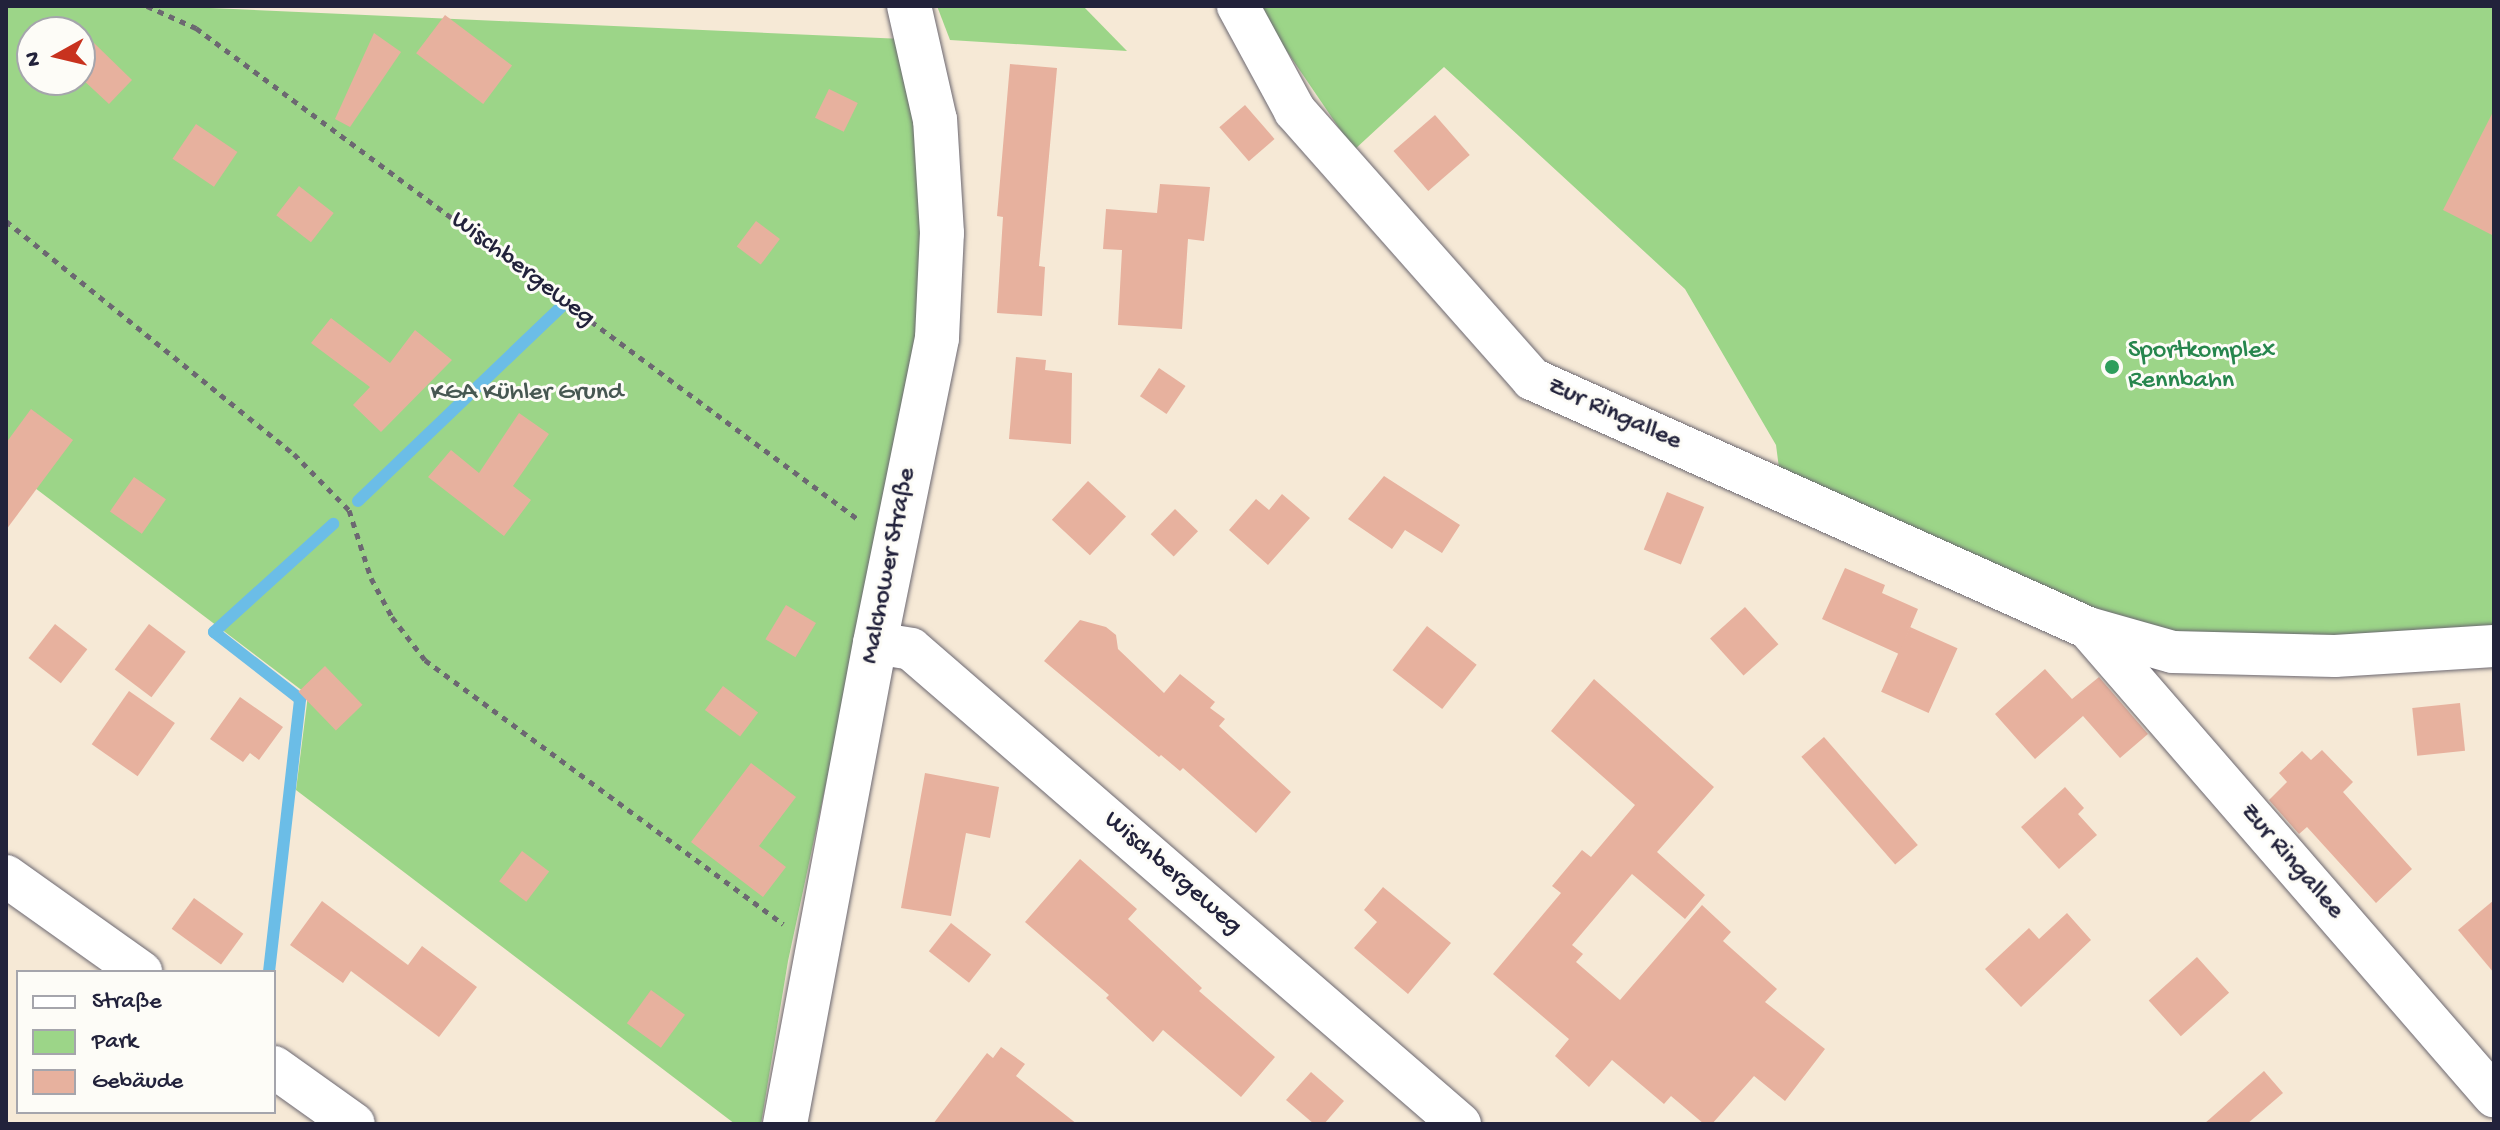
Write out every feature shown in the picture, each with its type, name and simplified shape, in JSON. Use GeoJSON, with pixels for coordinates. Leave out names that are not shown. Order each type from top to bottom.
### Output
{"type":"FeatureCollection","features":[{"type":"Feature","properties":{"kind":"street","name":"Malchower Straße"},"geometry":{"type":"LineString","coordinates":[[785,1124],[875,643],[937,338],[942,233],[935,120],[909,6]]}},
{"type":"Feature","properties":{"kind":"street","name":"Zur Ringallee"},"geometry":{"type":"LineString","coordinates":[[1238,6],[1295,111],[1532,379],[2088,628],[2173,652],[2335,656],[2494,646]]}},
{"type":"Feature","properties":{"kind":"street","name":"Zur Ringallee"},"geometry":{"type":"LineString","coordinates":[[2088,628],[2494,1096]]}},
{"type":"Feature","properties":{"kind":"street","name":"Wischbergeweg"},"geometry":{"type":"LineString","coordinates":[[875,643],[911,649],[1460,1124]]}},
{"type":"Feature","properties":{"kind":"street"},"geometry":{"type":"LineString","coordinates":[[6,876],[138,970]]}},
{"type":"Feature","properties":{"kind":"street"},"geometry":{"type":"LineString","coordinates":[[276,1068],[354,1124]]}},
{"type":"Feature","properties":{"kind":"path","name":"Wischbergeweg"},"geometry":{"type":"LineString","coordinates":[[147,6],[196,28],[869,527],[896,535]]}},
{"type":"Feature","properties":{"kind":"path"},"geometry":{"type":"LineString","coordinates":[[6,221],[294,454],[349,510],[371,578],[392,617],[425,660],[791,930]]}},
{"type":"Feature","properties":{"kind":"green space","name":"KGA Kühler Grund"},"geometry":{"type":"Polygon","coordinates":[[[6,6],[165,6],[903,39],[928,229],[920,345],[788,961],[761,1124],[735,1124],[296,790],[308,695],[6,466],[6,6]]]}},
{"type":"Feature","properties":{"kind":"green space"},"geometry":{"type":"Polygon","coordinates":[[[937,6],[1083,6],[1127,51],[950,40],[937,6]]]}},
{"type":"Feature","properties":{"kind":"green space","name":"Sportkomplex Rennbahn"},"geometry":{"type":"Polygon","coordinates":[[[1256,6],[2494,6],[2494,634],[2176,637],[2090,616],[1780,476],[1776,445],[1685,289],[1444,67],[1354,150],[1256,6]]]}},
{"type":"Feature","properties":{"kind":"building"},"geometry":{"type":"Polygon","coordinates":[[[445,15],[512,66],[483,104],[416,53],[445,15]]]}},
{"type":"Feature","properties":{"kind":"building"},"geometry":{"type":"Polygon","coordinates":[[[374,33],[401,52],[350,127],[335,119],[374,33]]]}},
{"type":"Feature","properties":{"kind":"building"},"geometry":{"type":"Polygon","coordinates":[[[96,45],[132,80],[109,104],[96,92],[96,45]]]}},
{"type":"Feature","properties":{"kind":"building"},"geometry":{"type":"Polygon","coordinates":[[[1010,64],[1057,68],[1039,266],[1045,267],[1042,316],[997,313],[1003,217],[997,216],[1010,64]]]}},
{"type":"Feature","properties":{"kind":"building"},"geometry":{"type":"Polygon","coordinates":[[[829,89],[858,103],[844,132],[815,118],[829,89]]]}},
{"type":"Feature","properties":{"kind":"building"},"geometry":{"type":"Polygon","coordinates":[[[1245,105],[1275,139],[1249,161],[1219,127],[1245,105]]]}},
{"type":"Feature","properties":{"kind":"building"},"geometry":{"type":"Polygon","coordinates":[[[2494,110],[2494,236],[2443,210],[2494,110]]]}},
{"type":"Feature","properties":{"kind":"building"},"geometry":{"type":"Polygon","coordinates":[[[1435,115],[1470,155],[1428,191],[1393,151],[1435,115]]]}},
{"type":"Feature","properties":{"kind":"building"},"geometry":{"type":"Polygon","coordinates":[[[196,124],[237,152],[214,187],[173,159],[196,124]]]}},
{"type":"Feature","properties":{"kind":"building"},"geometry":{"type":"Polygon","coordinates":[[[1160,184],[1210,187],[1204,241],[1188,239],[1182,329],[1118,325],[1122,250],[1103,249],[1106,209],[1157,213],[1160,184]]]}},
{"type":"Feature","properties":{"kind":"building"},"geometry":{"type":"Polygon","coordinates":[[[299,186],[334,213],[311,242],[276,215],[299,186]]]}},
{"type":"Feature","properties":{"kind":"building"},"geometry":{"type":"Polygon","coordinates":[[[756,221],[780,239],[761,265],[737,247],[756,221]]]}},
{"type":"Feature","properties":{"kind":"building"},"geometry":{"type":"Polygon","coordinates":[[[331,318],[390,363],[415,330],[452,360],[381,432],[353,405],[370,387],[311,343],[331,318]]]}},
{"type":"Feature","properties":{"kind":"building"},"geometry":{"type":"Polygon","coordinates":[[[1016,357],[1046,360],[1045,370],[1072,373],[1071,444],[1009,439],[1016,357]]]}},
{"type":"Feature","properties":{"kind":"building"},"geometry":{"type":"Polygon","coordinates":[[[1159,368],[1186,386],[1167,414],[1140,396],[1159,368]]]}},
{"type":"Feature","properties":{"kind":"building"},"geometry":{"type":"Polygon","coordinates":[[[31,409],[73,440],[6,530],[6,443],[31,409]]]}},
{"type":"Feature","properties":{"kind":"building"},"geometry":{"type":"Polygon","coordinates":[[[519,413],[549,434],[513,486],[531,500],[504,536],[428,477],[451,450],[479,473],[519,413]]]}},
{"type":"Feature","properties":{"kind":"building"},"geometry":{"type":"Polygon","coordinates":[[[1384,476],[1460,525],[1442,553],[1405,530],[1392,549],[1348,519],[1384,476]]]}},
{"type":"Feature","properties":{"kind":"building"},"geometry":{"type":"Polygon","coordinates":[[[134,477],[166,499],[142,534],[110,511],[134,477]]]}},
{"type":"Feature","properties":{"kind":"building"},"geometry":{"type":"Polygon","coordinates":[[[1088,481],[1126,516],[1090,555],[1052,520],[1088,481]]]}},
{"type":"Feature","properties":{"kind":"building"},"geometry":{"type":"Polygon","coordinates":[[[1667,492],[1704,507],[1681,564],[1644,549],[1667,492]]]}},
{"type":"Feature","properties":{"kind":"building"},"geometry":{"type":"Polygon","coordinates":[[[1282,494],[1310,518],[1268,565],[1229,530],[1256,499],[1269,510],[1282,494]]]}},
{"type":"Feature","properties":{"kind":"building"},"geometry":{"type":"Polygon","coordinates":[[[1175,509],[1198,531],[1174,556],[1151,534],[1175,509]]]}},
{"type":"Feature","properties":{"kind":"building"},"geometry":{"type":"Polygon","coordinates":[[[1845,568],[1885,585],[1882,593],[1918,609],[1899,654],[1822,619],[1845,568]]]}},
{"type":"Feature","properties":{"kind":"building"},"geometry":{"type":"Polygon","coordinates":[[[786,605],[816,623],[795,657],[765,639],[786,605]]]}},
{"type":"Feature","properties":{"kind":"building"},"geometry":{"type":"Polygon","coordinates":[[[1745,607],[1778,644],[1744,676],[1710,638],[1745,607]]]}},
{"type":"Feature","properties":{"kind":"building"},"geometry":{"type":"Polygon","coordinates":[[[1080,620],[1106,627],[1116,635],[1118,649],[1164,693],[1180,674],[1215,702],[1210,708],[1225,719],[1219,726],[1291,792],[1256,833],[1183,768],[1180,771],[1161,755],[1159,757],[1044,661],[1080,620]]]}},
{"type":"Feature","properties":{"kind":"building"},"geometry":{"type":"Polygon","coordinates":[[[55,624],[87,649],[61,683],[29,658],[55,624]]]}},
{"type":"Feature","properties":{"kind":"building"},"geometry":{"type":"Polygon","coordinates":[[[149,624],[186,652],[151,697],[115,670],[149,624]]]}},
{"type":"Feature","properties":{"kind":"building"},"geometry":{"type":"Polygon","coordinates":[[[1427,626],[1477,665],[1442,709],[1393,670],[1427,626]]]}},
{"type":"Feature","properties":{"kind":"building"},"geometry":{"type":"Polygon","coordinates":[[[1910,627],[1958,648],[1929,713],[1881,692],[1910,627]]]}},
{"type":"Feature","properties":{"kind":"building"},"geometry":{"type":"Polygon","coordinates":[[[325,666],[363,705],[336,731],[298,692],[325,666]]]}},
{"type":"Feature","properties":{"kind":"building"},"geometry":{"type":"Polygon","coordinates":[[[2045,669],[2072,699],[2099,677],[2148,734],[2120,758],[2083,716],[2035,759],[1995,714],[2045,669]]]}},
{"type":"Feature","properties":{"kind":"building"},"geometry":{"type":"Polygon","coordinates":[[[1594,679],[1714,787],[1657,852],[1705,895],[1685,919],[1632,874],[1572,945],[1583,954],[1576,962],[1620,1000],[1702,905],[1731,932],[1723,941],[1777,989],[1765,1002],[1825,1049],[1785,1101],[1754,1076],[1712,1124],[1704,1124],[1671,1096],[1664,1104],[1612,1060],[1589,1087],[1555,1056],[1569,1039],[1493,974],[1561,893],[1552,886],[1582,850],[1591,857],[1635,805],[1551,731],[1594,679]]]}},
{"type":"Feature","properties":{"kind":"building"},"geometry":{"type":"Polygon","coordinates":[[[723,686],[758,712],[740,736],[705,710],[723,686]]]}},
{"type":"Feature","properties":{"kind":"building"},"geometry":{"type":"Polygon","coordinates":[[[129,691],[175,723],[138,776],[92,744],[129,691]]]}},
{"type":"Feature","properties":{"kind":"building"},"geometry":{"type":"Polygon","coordinates":[[[240,697],[283,727],[259,760],[250,753],[243,762],[210,739],[240,697]]]}},
{"type":"Feature","properties":{"kind":"building"},"geometry":{"type":"Polygon","coordinates":[[[2460,703],[2465,751],[2417,756],[2412,708],[2460,703]]]}},
{"type":"Feature","properties":{"kind":"building"},"geometry":{"type":"Polygon","coordinates":[[[1824,737],[1918,845],[1895,865],[1801,757],[1824,737]]]}},
{"type":"Feature","properties":{"kind":"building"},"geometry":{"type":"Polygon","coordinates":[[[2322,750],[2353,782],[2343,792],[2412,869],[2376,903],[2307,827],[2299,834],[2269,800],[2287,782],[2279,773],[2302,751],[2311,760],[2322,750]]]}},
{"type":"Feature","properties":{"kind":"building"},"geometry":{"type":"Polygon","coordinates":[[[751,763],[796,797],[759,846],[786,867],[763,897],[691,842],[751,763]]]}},
{"type":"Feature","properties":{"kind":"building"},"geometry":{"type":"Polygon","coordinates":[[[925,773],[999,787],[990,838],[966,833],[951,916],[901,908],[925,773]]]}},
{"type":"Feature","properties":{"kind":"building"},"geometry":{"type":"Polygon","coordinates":[[[2065,787],[2084,808],[2078,814],[2097,835],[2059,869],[2021,827],[2065,787]]]}},
{"type":"Feature","properties":{"kind":"building"},"geometry":{"type":"Polygon","coordinates":[[[522,851],[549,871],[526,902],[499,881],[522,851]]]}},
{"type":"Feature","properties":{"kind":"building"},"geometry":{"type":"Polygon","coordinates":[[[1080,859],[1137,909],[1128,919],[1202,988],[1199,991],[1275,1057],[1241,1097],[1163,1030],[1153,1042],[1106,998],[1109,995],[1025,922],[1080,859]]]}},
{"type":"Feature","properties":{"kind":"building"},"geometry":{"type":"Polygon","coordinates":[[[1383,887],[1451,943],[1408,994],[1354,948],[1377,922],[1364,910],[1383,887]]]}},
{"type":"Feature","properties":{"kind":"building"},"geometry":{"type":"Polygon","coordinates":[[[194,898],[243,934],[221,965],[172,929],[194,898]]]}},
{"type":"Feature","properties":{"kind":"building"},"geometry":{"type":"Polygon","coordinates":[[[2494,900],[2494,973],[2458,930],[2494,900]]]}},
{"type":"Feature","properties":{"kind":"building"},"geometry":{"type":"Polygon","coordinates":[[[322,901],[408,965],[422,946],[477,987],[439,1037],[351,971],[343,983],[290,945],[322,901]]]}},
{"type":"Feature","properties":{"kind":"building"},"geometry":{"type":"Polygon","coordinates":[[[2067,913],[2091,940],[2021,1007],[1985,969],[2029,928],[2039,939],[2067,913]]]}},
{"type":"Feature","properties":{"kind":"building"},"geometry":{"type":"Polygon","coordinates":[[[951,923],[991,954],[969,983],[929,951],[951,923]]]}},
{"type":"Feature","properties":{"kind":"building"},"geometry":{"type":"Polygon","coordinates":[[[2197,957],[2229,993],[2181,1036],[2149,1000],[2197,957]]]}},
{"type":"Feature","properties":{"kind":"building"},"geometry":{"type":"Polygon","coordinates":[[[651,990],[685,1015],[661,1048],[627,1023],[651,990]]]}},
{"type":"Feature","properties":{"kind":"building"},"geometry":{"type":"Polygon","coordinates":[[[1001,1047],[1025,1064],[1016,1076],[1077,1124],[933,1124],[987,1053],[993,1058],[1001,1047]]]}},
{"type":"Feature","properties":{"kind":"building"},"geometry":{"type":"Polygon","coordinates":[[[2264,1071],[2283,1093],[2247,1124],[2204,1124],[2264,1071]]]}},
{"type":"Feature","properties":{"kind":"building"},"geometry":{"type":"Polygon","coordinates":[[[1311,1072],[1344,1101],[1324,1124],[1314,1124],[1286,1100],[1311,1072]]]}},
{"type":"Feature","properties":{"kind":"waterway"},"geometry":{"type":"LineString","coordinates":[[358,501],[561,307]]}},
{"type":"Feature","properties":{"kind":"waterway"},"geometry":{"type":"LineString","coordinates":[[269,970],[300,699],[214,632],[333,524]]}},
{"type":"Feature","properties":{"kind":"place","name":"Sportkomplex Rennbahn"},"geometry":{"type":"Point","coordinates":[2112,367]}}]}
